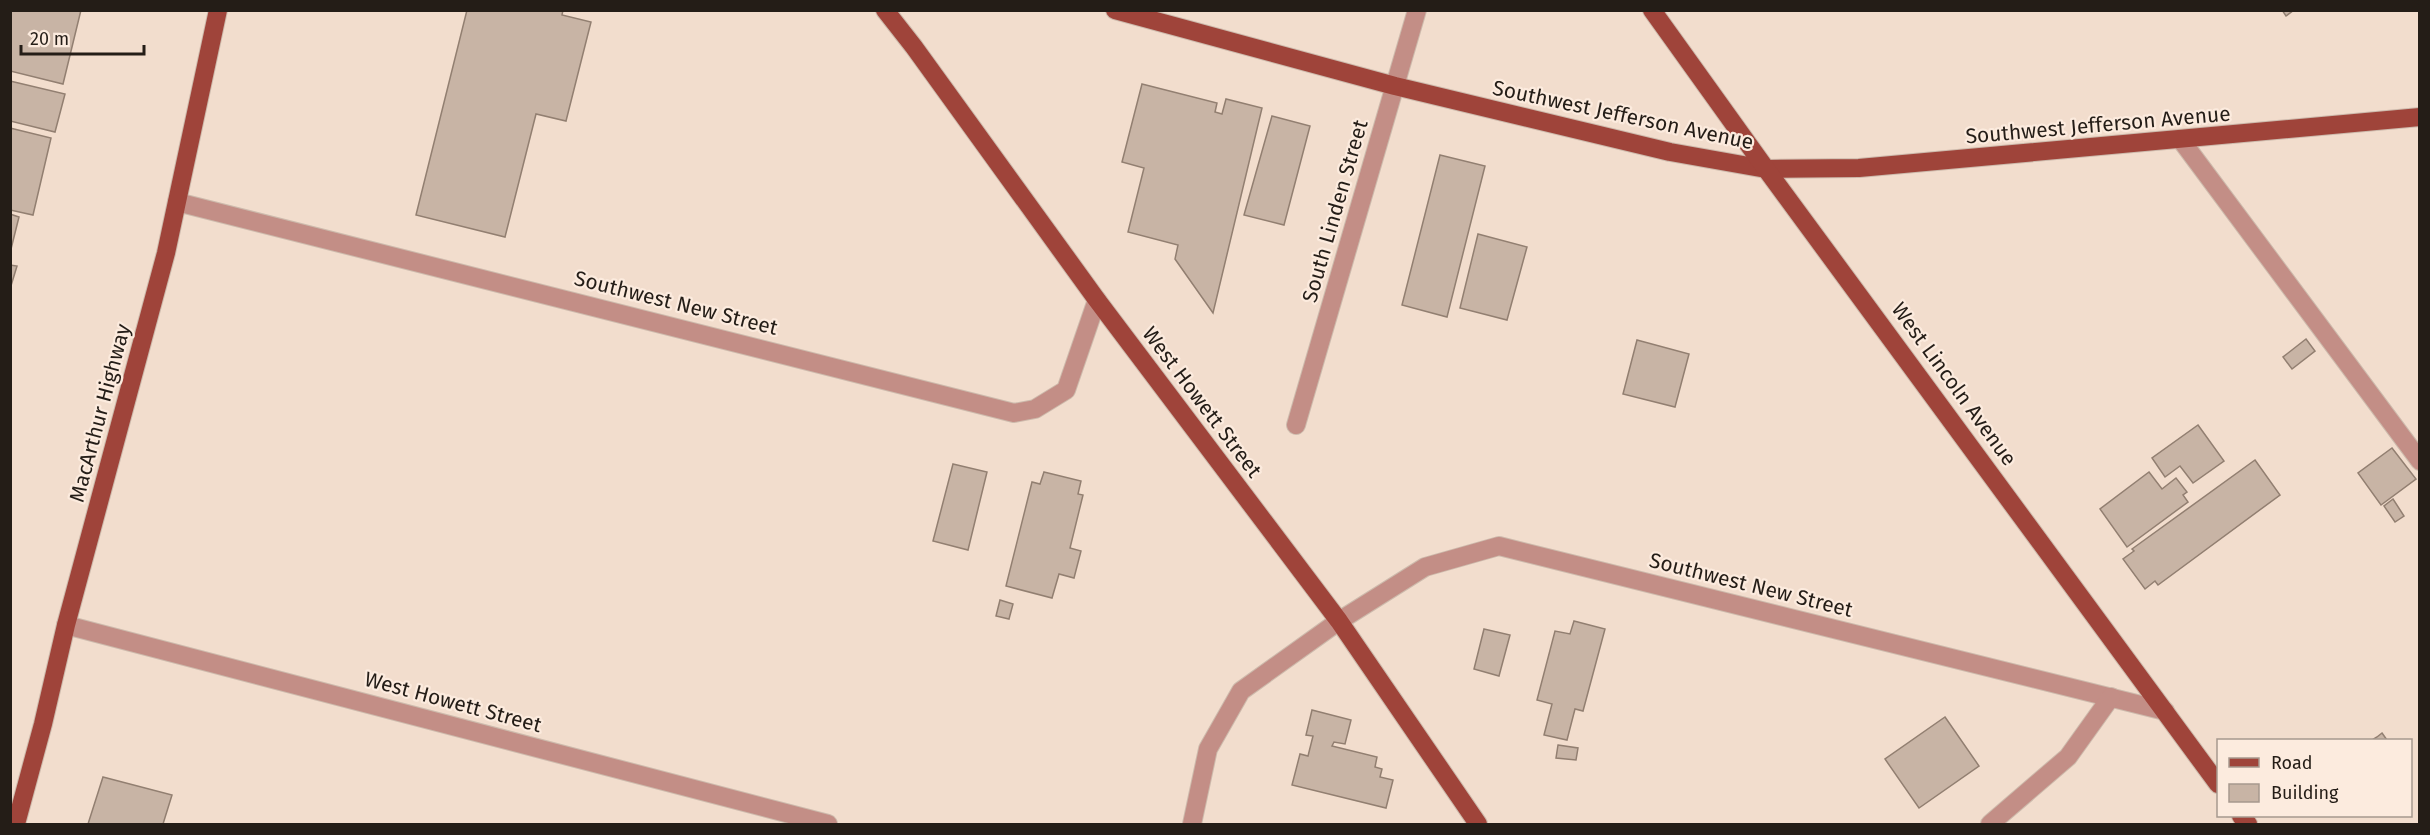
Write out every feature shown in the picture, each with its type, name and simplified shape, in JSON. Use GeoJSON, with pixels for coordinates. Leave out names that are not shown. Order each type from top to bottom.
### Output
{"type":"FeatureCollection","features":[{"type":"Feature","properties":{"kind":"main road","name":"MacArthur Highway"},"geometry":{"type":"LineString","coordinates":[[16,825],[177,202],[218,10]]}},
{"type":"Feature","properties":{"kind":"main road","name":"West Howett Street"},"geometry":{"type":"LineString","coordinates":[[885,10],[928,66],[1096,300],[1339,621],[1478,825]]}},
{"type":"Feature","properties":{"kind":"main road","name":"Southwest Jefferson Avenue"},"geometry":{"type":"LineString","coordinates":[[1115,10],[1395,86],[1670,152],[1766,169],[1859,168],[2420,117]]}},
{"type":"Feature","properties":{"kind":"main road","name":"West Lincoln Avenue"},"geometry":{"type":"LineString","coordinates":[[1652,10],[1766,169],[2217,783]]}},
{"type":"Feature","properties":{"kind":"street","name":"South Linden Street"},"geometry":{"type":"LineString","coordinates":[[1296,425],[1417,10]]}},
{"type":"Feature","properties":{"kind":"street"},"geometry":{"type":"LineString","coordinates":[[2181,140],[2420,461]]}},
{"type":"Feature","properties":{"kind":"street","name":"Southwest New Street"},"geometry":{"type":"LineString","coordinates":[[177,202],[1014,413],[1035,409],[1066,390],[1096,300]]}},
{"type":"Feature","properties":{"kind":"street","name":"Southwest New Street"},"geometry":{"type":"LineString","coordinates":[[1339,621],[1425,567],[1499,546],[2165,711]]}},
{"type":"Feature","properties":{"kind":"street"},"geometry":{"type":"LineString","coordinates":[[1192,825],[1208,749],[1241,691],[1339,621]]}},
{"type":"Feature","properties":{"kind":"street","name":"West Howett Street"},"geometry":{"type":"LineString","coordinates":[[66,625],[828,825]]}},
{"type":"Feature","properties":{"kind":"street"},"geometry":{"type":"LineString","coordinates":[[1990,825],[2068,757],[2111,697]]}},
{"type":"Feature","properties":{"kind":"building"},"geometry":{"type":"Polygon","coordinates":[[[10,10],[81,10],[63,84],[10,71],[10,10]]]}},
{"type":"Feature","properties":{"kind":"building"},"geometry":{"type":"Polygon","coordinates":[[[467,10],[563,10],[562,15],[591,22],[566,121],[536,114],[505,237],[416,215],[467,10]]]}},
{"type":"Feature","properties":{"kind":"building"},"geometry":{"type":"Polygon","coordinates":[[[2282,10],[2294,10],[2286,16],[2282,10]]]}},
{"type":"Feature","properties":{"kind":"building"},"geometry":{"type":"Polygon","coordinates":[[[10,81],[65,94],[55,132],[10,121],[10,81]]]}},
{"type":"Feature","properties":{"kind":"building"},"geometry":{"type":"Polygon","coordinates":[[[1142,84],[1217,103],[1215,112],[1222,114],[1226,99],[1262,108],[1213,313],[1175,259],[1178,245],[1128,232],[1144,168],[1122,162],[1142,84]]]}},
{"type":"Feature","properties":{"kind":"building"},"geometry":{"type":"Polygon","coordinates":[[[1272,116],[1310,126],[1284,225],[1244,215],[1272,116]]]}},
{"type":"Feature","properties":{"kind":"building"},"geometry":{"type":"Polygon","coordinates":[[[10,128],[51,138],[33,215],[10,210],[10,128]]]}},
{"type":"Feature","properties":{"kind":"building"},"geometry":{"type":"Polygon","coordinates":[[[1440,155],[1485,166],[1447,317],[1402,305],[1440,155]]]}},
{"type":"Feature","properties":{"kind":"building"},"geometry":{"type":"Polygon","coordinates":[[[10,214],[19,217],[10,253],[10,214]]]}},
{"type":"Feature","properties":{"kind":"building"},"geometry":{"type":"Polygon","coordinates":[[[1478,234],[1527,247],[1507,320],[1460,308],[1478,234]]]}},
{"type":"Feature","properties":{"kind":"building"},"geometry":{"type":"Polygon","coordinates":[[[10,265],[17,266],[10,289],[10,265]]]}},
{"type":"Feature","properties":{"kind":"building"},"geometry":{"type":"Polygon","coordinates":[[[2306,339],[2315,351],[2292,369],[2283,357],[2306,339]]]}},
{"type":"Feature","properties":{"kind":"building"},"geometry":{"type":"Polygon","coordinates":[[[1637,340],[1689,354],[1675,407],[1623,394],[1637,340]]]}},
{"type":"Feature","properties":{"kind":"building"},"geometry":{"type":"Polygon","coordinates":[[[2198,425],[2224,461],[2193,483],[2180,466],[2165,477],[2152,458],[2198,425]]]}},
{"type":"Feature","properties":{"kind":"building"},"geometry":{"type":"Polygon","coordinates":[[[2392,448],[2416,479],[2381,505],[2358,473],[2392,448]]]}},
{"type":"Feature","properties":{"kind":"building"},"geometry":{"type":"Polygon","coordinates":[[[2255,460],[2280,495],[2158,585],[2155,581],[2145,589],[2123,559],[2134,551],[2132,549],[2255,460]]]}},
{"type":"Feature","properties":{"kind":"building"},"geometry":{"type":"Polygon","coordinates":[[[953,464],[987,472],[968,550],[933,541],[953,464]]]}},
{"type":"Feature","properties":{"kind":"building"},"geometry":{"type":"Polygon","coordinates":[[[1044,472],[1081,481],[1078,494],[1083,495],[1070,548],[1081,551],[1074,578],[1059,574],[1052,598],[1006,586],[1032,482],[1040,484],[1044,472]]]}},
{"type":"Feature","properties":{"kind":"building"},"geometry":{"type":"Polygon","coordinates":[[[2149,472],[2162,489],[2176,478],[2187,492],[2183,495],[2188,502],[2127,547],[2100,509],[2149,472]]]}},
{"type":"Feature","properties":{"kind":"building"},"geometry":{"type":"Polygon","coordinates":[[[2393,499],[2404,516],[2395,522],[2384,506],[2393,499]]]}},
{"type":"Feature","properties":{"kind":"building"},"geometry":{"type":"Polygon","coordinates":[[[1000,600],[1013,604],[1009,619],[996,616],[1000,600]]]}},
{"type":"Feature","properties":{"kind":"building"},"geometry":{"type":"Polygon","coordinates":[[[1574,621],[1605,629],[1583,711],[1575,709],[1567,740],[1544,735],[1552,704],[1537,700],[1555,631],[1570,634],[1574,621]]]}},
{"type":"Feature","properties":{"kind":"building"},"geometry":{"type":"Polygon","coordinates":[[[1484,629],[1510,635],[1499,676],[1474,669],[1484,629]]]}},
{"type":"Feature","properties":{"kind":"building"},"geometry":{"type":"Polygon","coordinates":[[[1312,710],[1351,720],[1345,744],[1334,742],[1332,746],[1377,757],[1375,767],[1382,769],[1380,777],[1393,780],[1386,808],[1292,785],[1300,754],[1308,756],[1313,736],[1306,735],[1312,710]]]}},
{"type":"Feature","properties":{"kind":"building"},"geometry":{"type":"Polygon","coordinates":[[[1945,717],[1979,766],[1919,808],[1885,759],[1945,717]]]}},
{"type":"Feature","properties":{"kind":"building"},"geometry":{"type":"Polygon","coordinates":[[[2382,733],[2386,739],[2374,739],[2382,733]]]}},
{"type":"Feature","properties":{"kind":"building"},"geometry":{"type":"Polygon","coordinates":[[[1558,745],[1578,748],[1576,760],[1556,758],[1558,745]]]}},
{"type":"Feature","properties":{"kind":"building"},"geometry":{"type":"Polygon","coordinates":[[[103,777],[172,795],[163,824],[88,824],[103,777]]]}}]}
